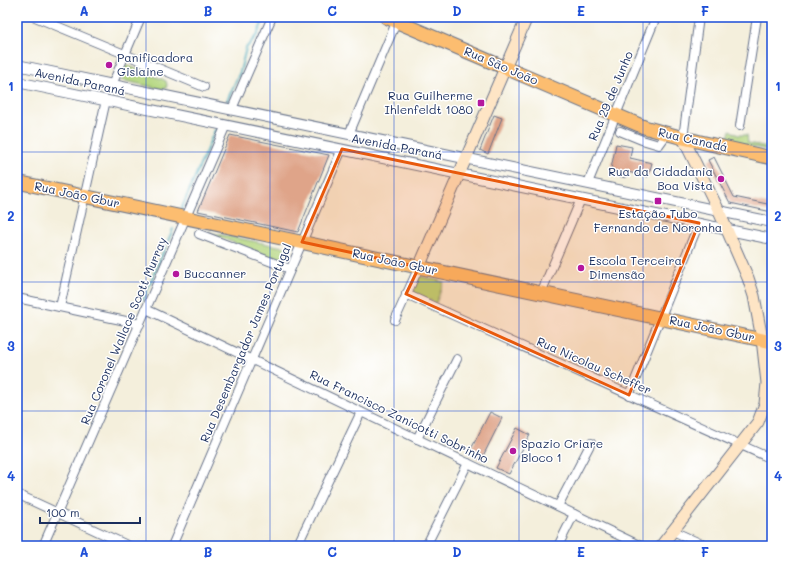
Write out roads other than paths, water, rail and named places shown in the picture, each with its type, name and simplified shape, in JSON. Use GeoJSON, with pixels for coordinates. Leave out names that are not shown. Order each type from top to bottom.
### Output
{"type":"FeatureCollection","features":[{"type":"Feature","properties":{"kind":"main road"},"geometry":{"type":"LineString","coordinates":[[418,267],[527,17]]}},
{"type":"Feature","properties":{"kind":"main road","name":"Rua São João"},"geometry":{"type":"LineString","coordinates":[[394,19],[616,116]]}},
{"type":"Feature","properties":{"kind":"main road","name":"Rua Canadá"},"geometry":{"type":"LineString","coordinates":[[616,116],[667,134],[772,158]]}},
{"type":"Feature","properties":{"kind":"main road"},"geometry":{"type":"LineString","coordinates":[[661,546],[758,422],[766,397],[767,340],[752,286],[683,138]]}},
{"type":"Feature","properties":{"kind":"main road","name":"Rua João Gbur"},"geometry":{"type":"LineString","coordinates":[[17,182],[767,340]]}},
{"type":"Feature","properties":{"kind":"street"},"geometry":{"type":"LineString","coordinates":[[35,17],[204,87]]}},
{"type":"Feature","properties":{"kind":"street"},"geometry":{"type":"LineString","coordinates":[[60,307],[106,100],[140,17]]}},
{"type":"Feature","properties":{"kind":"street"},"geometry":{"type":"LineString","coordinates":[[232,109],[272,17]]}},
{"type":"Feature","properties":{"kind":"street","name":"Rua 29 de Junho"},"geometry":{"type":"LineString","coordinates":[[588,183],[656,17]]}},
{"type":"Feature","properties":{"kind":"street"},"geometry":{"type":"LineString","coordinates":[[683,138],[698,17]]}},
{"type":"Feature","properties":{"kind":"street"},"geometry":{"type":"LineString","coordinates":[[740,126],[757,17]]}},
{"type":"Feature","properties":{"kind":"street"},"geometry":{"type":"LineString","coordinates":[[348,134],[394,19]]}},
{"type":"Feature","properties":{"kind":"street","name":"Avenida Paraná"},"geometry":{"type":"LineString","coordinates":[[17,65],[348,134],[581,199],[772,239]]}},
{"type":"Feature","properties":{"kind":"street","name":"Avenida Paraná"},"geometry":{"type":"LineString","coordinates":[[17,82],[342,149],[588,183],[720,215],[772,222]]}},
{"type":"Feature","properties":{"kind":"street","name":"Rua Coronel Wallace Scott Murray"},"geometry":{"type":"LineString","coordinates":[[43,546],[226,125]]}},
{"type":"Feature","properties":{"kind":"street"},"geometry":{"type":"LineString","coordinates":[[638,125],[642,140]]}},
{"type":"Feature","properties":{"kind":"street"},"geometry":{"type":"LineString","coordinates":[[620,131],[659,145],[667,134]]}},
{"type":"Feature","properties":{"kind":"street","name":"Rua Desembargador James Portugal"},"geometry":{"type":"LineString","coordinates":[[172,546],[342,149]]}},
{"type":"Feature","properties":{"kind":"street"},"geometry":{"type":"LineString","coordinates":[[542,293],[581,199]]}},
{"type":"Feature","properties":{"kind":"street"},"geometry":{"type":"LineString","coordinates":[[629,395],[699,223]]}},
{"type":"Feature","properties":{"kind":"street"},"geometry":{"type":"LineString","coordinates":[[199,234],[290,269]]}},
{"type":"Feature","properties":{"kind":"street"},"geometry":{"type":"LineString","coordinates":[[395,320],[418,267]]}},
{"type":"Feature","properties":{"kind":"street","name":"Rua Nicolau Scheffer"},"geometry":{"type":"LineString","coordinates":[[406,294],[772,459]]}},
{"type":"Feature","properties":{"kind":"street"},"geometry":{"type":"LineString","coordinates":[[17,298],[140,324]]}},
{"type":"Feature","properties":{"kind":"street","name":"Rua Francisco Zanicotti Sobrinho"},"geometry":{"type":"LineString","coordinates":[[146,309],[641,546]]}},
{"type":"Feature","properties":{"kind":"street"},"geometry":{"type":"LineString","coordinates":[[417,439],[457,359]]}},
{"type":"Feature","properties":{"kind":"street"},"geometry":{"type":"LineString","coordinates":[[297,546],[361,412]]}},
{"type":"Feature","properties":{"kind":"street"},"geometry":{"type":"LineString","coordinates":[[558,506],[591,443]]}},
{"type":"Feature","properties":{"kind":"street"},"geometry":{"type":"LineString","coordinates":[[426,546],[468,463]]}},
{"type":"Feature","properties":{"kind":"street"},"geometry":{"type":"LineString","coordinates":[[17,494],[129,546]]}},
{"type":"Feature","properties":{"kind":"street"},"geometry":{"type":"LineString","coordinates":[[558,546],[574,514]]}},
{"type":"Feature","properties":{"kind":"street"},"geometry":{"type":"LineString","coordinates":[[673,530],[706,546]]}},
{"type":"Feature","properties":{"kind":"waterway"},"geometry":{"type":"LineString","coordinates":[[227,101],[240,72],[246,48],[257,35],[265,17]]}},
{"type":"Feature","properties":{"kind":"waterway"},"geometry":{"type":"LineString","coordinates":[[181,210],[215,130]]}},
{"type":"Feature","properties":{"kind":"waterway"},"geometry":{"type":"LineString","coordinates":[[143,300],[173,229]]}},
{"type":"Feature","properties":{"kind":"place","name":"Panificadora Gislaine"},"geometry":{"type":"Point","coordinates":[109,65]}},
{"type":"Feature","properties":{"kind":"place","name":"Rua Guilherme Ihlenfeldt 1080"},"geometry":{"type":"Point","coordinates":[481,103]}},
{"type":"Feature","properties":{"kind":"place","name":"Rua da Cidadania Boa Vista"},"geometry":{"type":"Point","coordinates":[721,179]}},
{"type":"Feature","properties":{"kind":"place","name":"Estação Tubo Fernando de Noronha"},"geometry":{"type":"Point","coordinates":[658,201]}},
{"type":"Feature","properties":{"kind":"place","name":"Escola Terceira Dimensão"},"geometry":{"type":"Point","coordinates":[581,268]}},
{"type":"Feature","properties":{"kind":"place","name":"Buccanner"},"geometry":{"type":"Point","coordinates":[176,274]}},
{"type":"Feature","properties":{"kind":"place","name":"Spazio Criare Bloco 1"},"geometry":{"type":"Point","coordinates":[513,451]}}]}
